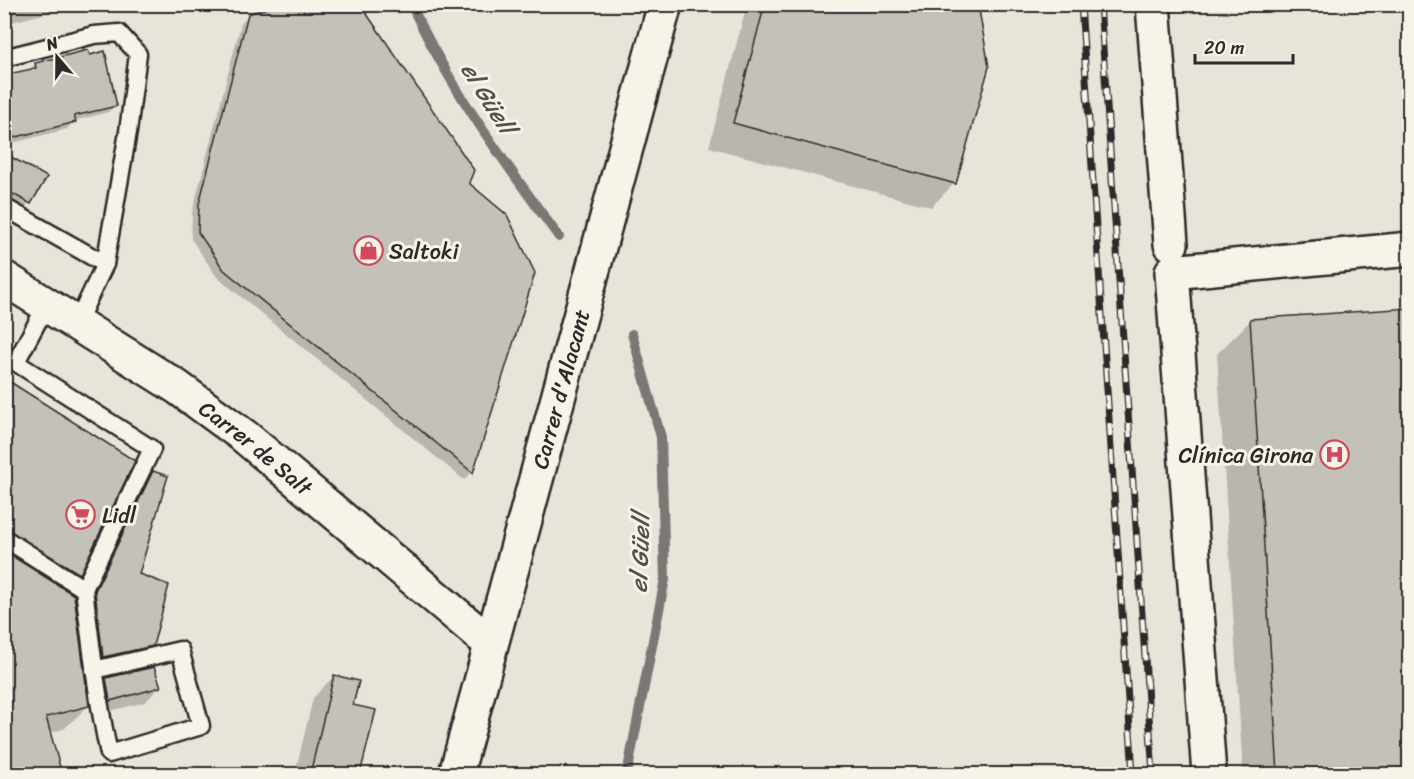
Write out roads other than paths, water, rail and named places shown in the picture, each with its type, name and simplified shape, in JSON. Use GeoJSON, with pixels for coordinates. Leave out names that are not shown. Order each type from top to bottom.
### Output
{"type":"FeatureCollection","features":[{"type":"Feature","properties":{"kind":"street","name":"Carrer d'Alacant"},"geometry":{"type":"LineString","coordinates":[[456,774],[665,4]]}},
{"type":"Feature","properties":{"kind":"street"},"geometry":{"type":"LineString","coordinates":[[1154,4],[1209,774]]}},
{"type":"Feature","properties":{"kind":"street"},"geometry":{"type":"LineString","coordinates":[[1172,258],[1410,249]]}},
{"type":"Feature","properties":{"kind":"street","name":"Carrer de Salt"},"geometry":{"type":"LineString","coordinates":[[4,278],[177,387],[243,436],[490,643]]}},
{"type":"Feature","properties":{"kind":"lane"},"geometry":{"type":"LineString","coordinates":[[4,58],[94,35],[119,33],[138,54],[128,132],[105,264],[77,322]]}},
{"type":"Feature","properties":{"kind":"lane"},"geometry":{"type":"LineString","coordinates":[[4,207],[105,264]]}},
{"type":"Feature","properties":{"kind":"lane"},"geometry":{"type":"LineString","coordinates":[[46,304],[10,358],[152,448],[84,589],[94,670],[109,754],[201,726],[180,650],[94,670]]}},
{"type":"Feature","properties":{"kind":"lane"},"geometry":{"type":"LineString","coordinates":[[4,538],[84,589]]}},
{"type":"Feature","properties":{"kind":"waterway","name":"el Güell"},"geometry":{"type":"LineString","coordinates":[[411,4],[461,96],[559,237]]}},
{"type":"Feature","properties":{"kind":"waterway","name":"el Güell"},"geometry":{"type":"LineString","coordinates":[[627,774],[665,579],[661,437],[632,334]]}},
{"type":"Feature","properties":{"kind":"railway"},"geometry":{"type":"LineString","coordinates":[[1081,4],[1133,774]]}},
{"type":"Feature","properties":{"kind":"railway"},"geometry":{"type":"LineString","coordinates":[[1100,4],[1153,774]]}},
{"type":"Feature","properties":{"kind":"place","name":"Saltoki"},"geometry":{"type":"Point","coordinates":[368,251]}},
{"type":"Feature","properties":{"kind":"place","name":"Clínica Girona"},"geometry":{"type":"Point","coordinates":[1334,455]}},
{"type":"Feature","properties":{"kind":"place","name":"Lidl"},"geometry":{"type":"Point","coordinates":[81,515]}}]}
